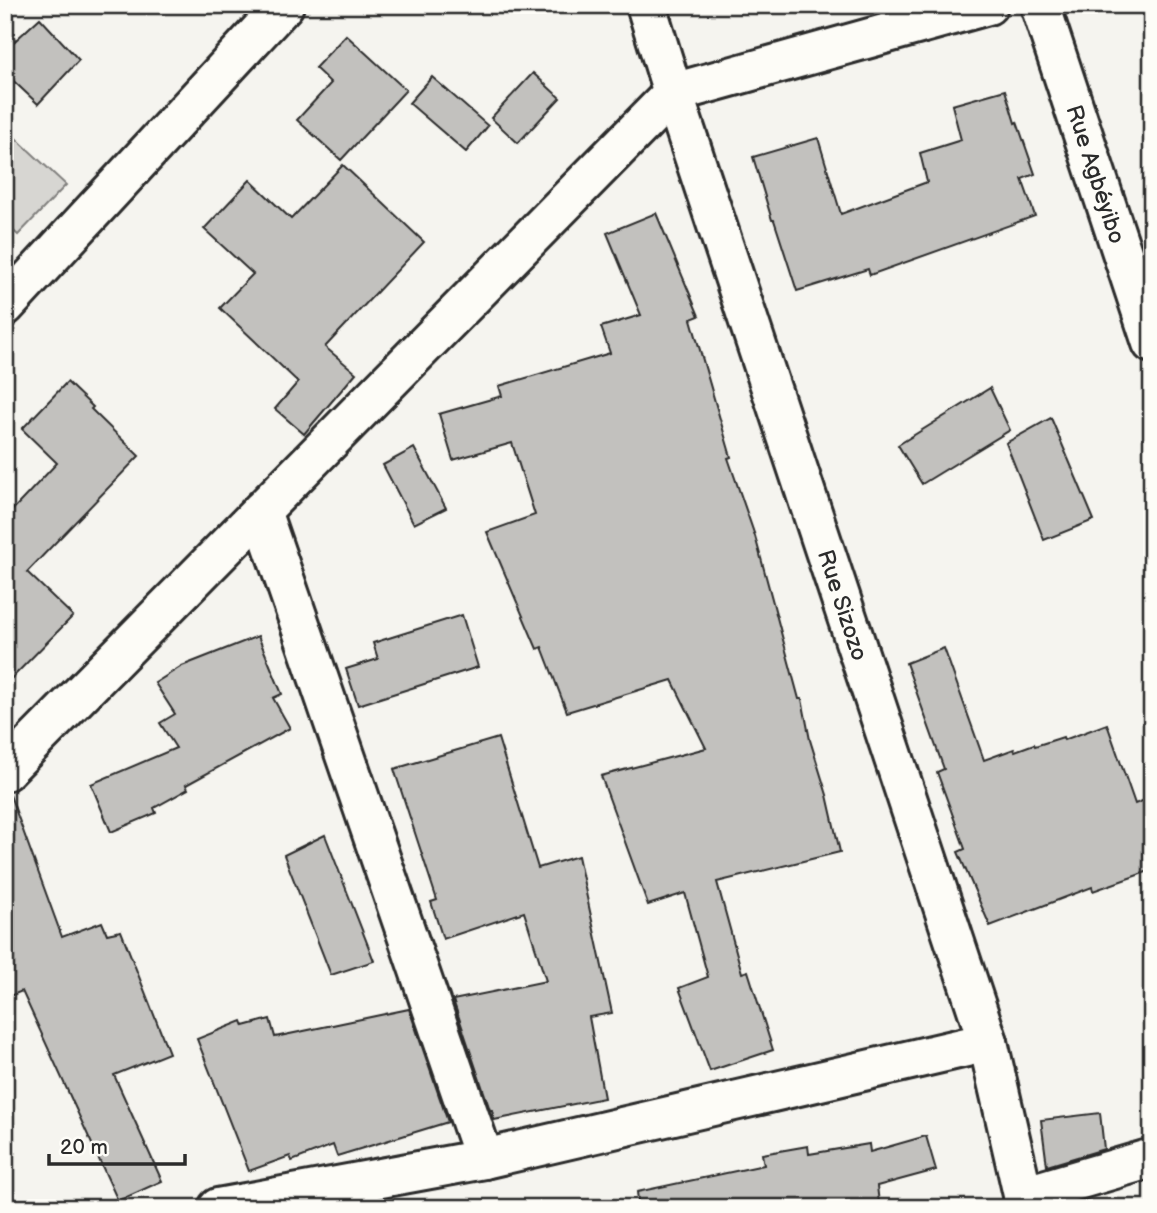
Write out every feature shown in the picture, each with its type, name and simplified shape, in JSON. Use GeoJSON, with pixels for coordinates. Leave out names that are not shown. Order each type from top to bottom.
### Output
{"type":"FeatureCollection","features":[{"type":"Feature","properties":{"kind":"street"},"geometry":{"type":"LineString","coordinates":[[5,306],[284,5]]}},
{"type":"Feature","properties":{"kind":"street","name":"Rue Sizozo"},"geometry":{"type":"LineString","coordinates":[[646,5],[988,1042],[1025,1202]]}},
{"type":"Feature","properties":{"kind":"street"},"geometry":{"type":"LineString","coordinates":[[5,771],[673,93],[988,5]]}},
{"type":"Feature","properties":{"kind":"street","name":"Rue Agbéyibo"},"geometry":{"type":"LineString","coordinates":[[1040,5],[1152,343]]}},
{"type":"Feature","properties":{"kind":"street"},"geometry":{"type":"LineString","coordinates":[[261,511],[484,1160]]}},
{"type":"Feature","properties":{"kind":"street"},"geometry":{"type":"LineString","coordinates":[[218,1208],[484,1160],[988,1042]]}},
{"type":"Feature","properties":{"kind":"street"},"geometry":{"type":"LineString","coordinates":[[1025,1202],[1152,1157]]}},
{"type":"Feature","properties":{"kind":"shaded area"},"geometry":{"type":"Polygon","coordinates":[[[5,128],[66,185],[18,235],[5,223],[5,128]]]}},
{"type":"Feature","properties":{"kind":"building"},"geometry":{"type":"Polygon","coordinates":[[[40,18],[79,60],[38,104],[5,73],[5,50],[40,18]]]}},
{"type":"Feature","properties":{"kind":"building"},"geometry":{"type":"Polygon","coordinates":[[[346,35],[406,90],[341,160],[297,120],[331,83],[315,68],[346,35]]]}},
{"type":"Feature","properties":{"kind":"building"},"geometry":{"type":"Polygon","coordinates":[[[533,73],[560,98],[518,143],[491,118],[533,73]]]}},
{"type":"Feature","properties":{"kind":"building"},"geometry":{"type":"Polygon","coordinates":[[[432,77],[488,126],[466,152],[409,103],[432,77]]]}},
{"type":"Feature","properties":{"kind":"building"},"geometry":{"type":"Polygon","coordinates":[[[1005,90],[1035,174],[1022,179],[1035,216],[870,275],[868,269],[797,291],[753,157],[818,138],[841,214],[927,182],[920,153],[961,140],[952,105],[1005,90]]]}},
{"type":"Feature","properties":{"kind":"building"},"geometry":{"type":"Polygon","coordinates":[[[343,165],[424,242],[325,347],[356,373],[304,434],[275,409],[298,382],[220,308],[253,274],[204,229],[250,180],[291,219],[343,165]]]}},
{"type":"Feature","properties":{"kind":"building"},"geometry":{"type":"Polygon","coordinates":[[[656,213],[699,316],[691,319],[731,457],[728,458],[755,536],[799,699],[802,699],[810,740],[827,795],[840,852],[717,882],[742,973],[748,971],[773,1050],[710,1071],[679,988],[708,977],[685,893],[648,905],[601,776],[706,748],[672,680],[567,712],[542,647],[537,649],[487,532],[535,515],[512,443],[453,460],[439,414],[502,396],[499,386],[610,353],[601,327],[641,315],[607,233],[656,213]]]}},
{"type":"Feature","properties":{"kind":"building"},"geometry":{"type":"Polygon","coordinates":[[[67,382],[139,456],[27,572],[73,616],[5,685],[5,518],[57,463],[22,429],[67,382]]]}},
{"type":"Feature","properties":{"kind":"building"},"geometry":{"type":"Polygon","coordinates":[[[990,388],[1010,430],[922,484],[898,445],[990,388]]]}},
{"type":"Feature","properties":{"kind":"building"},"geometry":{"type":"Polygon","coordinates":[[[1051,418],[1094,520],[1044,540],[1006,443],[1051,418]]]}},
{"type":"Feature","properties":{"kind":"building"},"geometry":{"type":"Polygon","coordinates":[[[414,448],[446,508],[414,524],[383,465],[414,448]]]}},
{"type":"Feature","properties":{"kind":"building"},"geometry":{"type":"Polygon","coordinates":[[[462,615],[478,667],[358,705],[346,669],[378,659],[373,643],[462,615]]]}},
{"type":"Feature","properties":{"kind":"building"},"geometry":{"type":"Polygon","coordinates":[[[258,636],[282,694],[273,698],[290,728],[186,785],[188,789],[154,808],[156,813],[111,832],[91,784],[176,748],[160,723],[175,714],[155,683],[182,666],[258,636]]]}},
{"type":"Feature","properties":{"kind":"building"},"geometry":{"type":"Polygon","coordinates":[[[944,648],[984,760],[1034,744],[1035,746],[1063,737],[1064,740],[1107,724],[1135,804],[1152,797],[1152,870],[1093,891],[1092,887],[990,926],[958,852],[965,849],[937,772],[944,769],[906,663],[944,648]]]}},
{"type":"Feature","properties":{"kind":"building"},"geometry":{"type":"Polygon","coordinates":[[[498,738],[538,868],[578,856],[612,1013],[589,1017],[604,1098],[494,1120],[453,1000],[546,981],[524,912],[443,939],[431,902],[437,900],[394,769],[498,738]]]}},
{"type":"Feature","properties":{"kind":"building"},"geometry":{"type":"Polygon","coordinates":[[[5,795],[10,795],[62,937],[102,922],[107,934],[121,931],[169,1053],[114,1075],[162,1181],[118,1201],[22,991],[5,998],[5,795]]]}},
{"type":"Feature","properties":{"kind":"building"},"geometry":{"type":"Polygon","coordinates":[[[325,835],[374,961],[331,975],[284,855],[325,835]]]}},
{"type":"Feature","properties":{"kind":"building"},"geometry":{"type":"Polygon","coordinates":[[[409,1009],[448,1122],[337,1156],[333,1145],[292,1161],[290,1156],[249,1171],[197,1039],[242,1021],[244,1026],[270,1019],[275,1037],[409,1009]]]}},
{"type":"Feature","properties":{"kind":"building"},"geometry":{"type":"Polygon","coordinates":[[[1100,1113],[1104,1149],[1047,1166],[1041,1120],[1100,1113]]]}},
{"type":"Feature","properties":{"kind":"building"},"geometry":{"type":"Polygon","coordinates":[[[926,1136],[936,1170],[877,1186],[879,1203],[849,1208],[639,1208],[637,1192],[764,1165],[762,1154],[808,1146],[809,1154],[869,1144],[870,1152],[926,1136]]]}}]}
